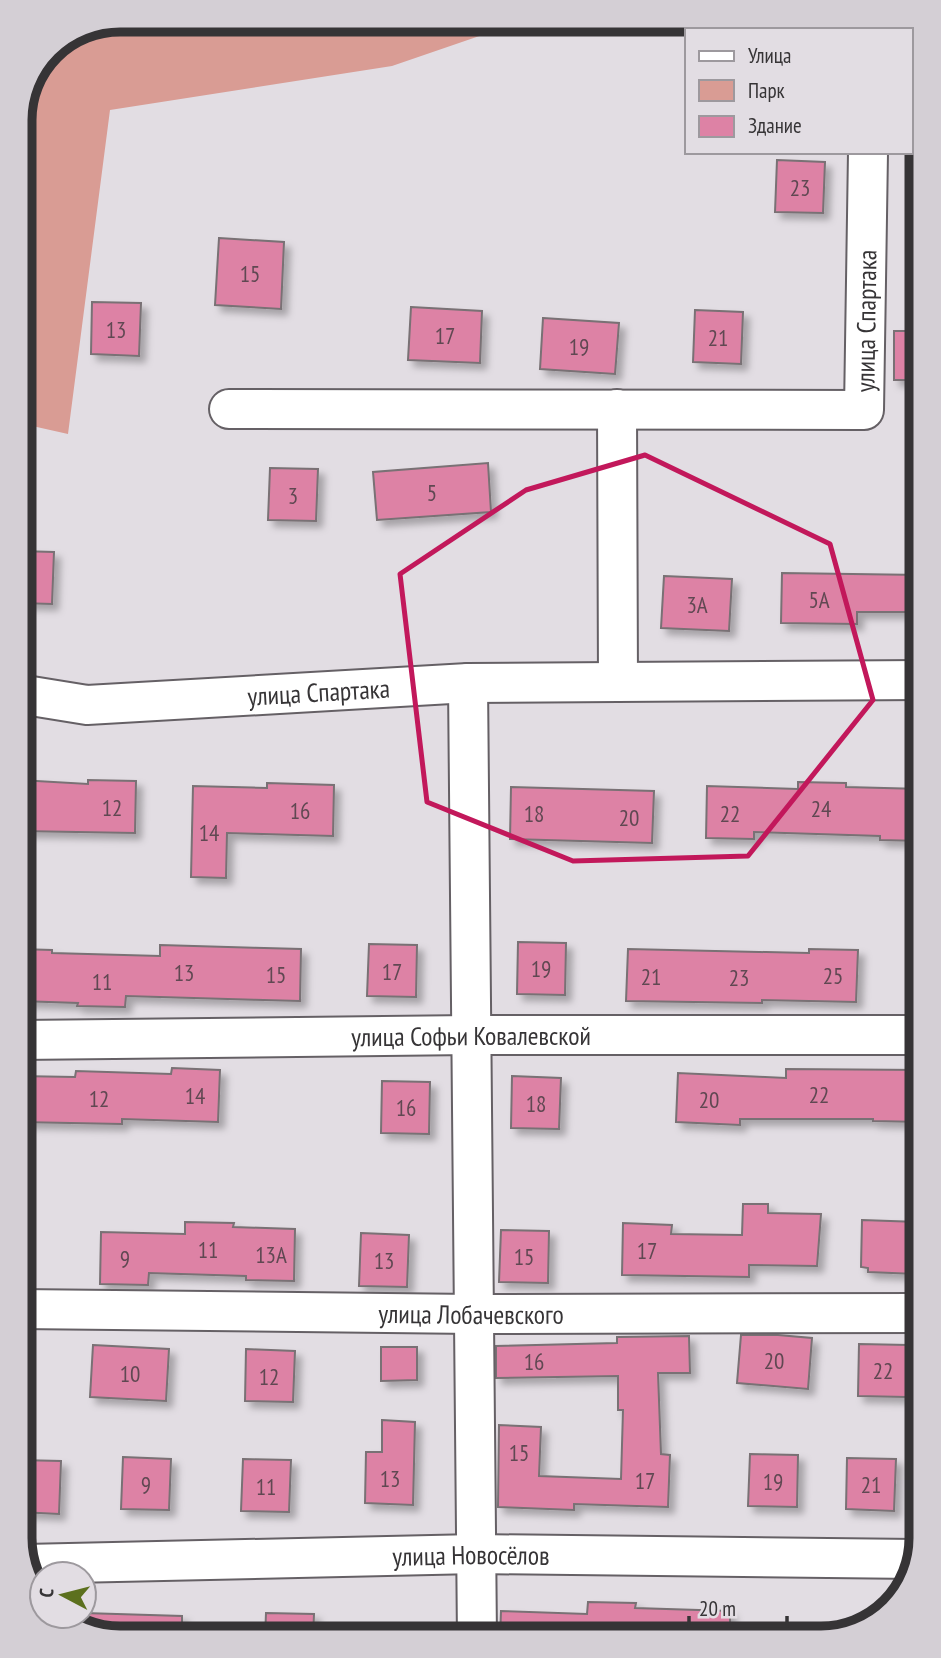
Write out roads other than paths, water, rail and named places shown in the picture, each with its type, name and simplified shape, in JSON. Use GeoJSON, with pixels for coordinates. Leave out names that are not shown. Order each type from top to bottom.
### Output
{"type":"FeatureCollection","features":[{"type":"Feature","properties":{"kind":"street","name":"улица Спартака"},"geometry":{"type":"LineString","coordinates":[[229,409],[864,410],[868,154]]}},
{"type":"Feature","properties":{"kind":"street"},"geometry":{"type":"LineString","coordinates":[[617,409],[618,682]]}},
{"type":"Feature","properties":{"kind":"street","name":"улица Спартака"},"geometry":{"type":"LineString","coordinates":[[32,696],[87,705],[468,683],[909,680]]}},
{"type":"Feature","properties":{"kind":"street"},"geometry":{"type":"LineString","coordinates":[[468,683],[477,1626]]}},
{"type":"Feature","properties":{"kind":"street","name":"улица Софьи Ковалевской"},"geometry":{"type":"LineString","coordinates":[[32,1040],[471,1035],[909,1035]]}},
{"type":"Feature","properties":{"kind":"street","name":"улица Лобачевского"},"geometry":{"type":"LineString","coordinates":[[32,1309],[474,1314],[909,1313]]}},
{"type":"Feature","properties":{"kind":"street","name":"улица Новосёлов"},"geometry":{"type":"LineString","coordinates":[[35,1564],[476,1554],[907,1559]]}}]}
